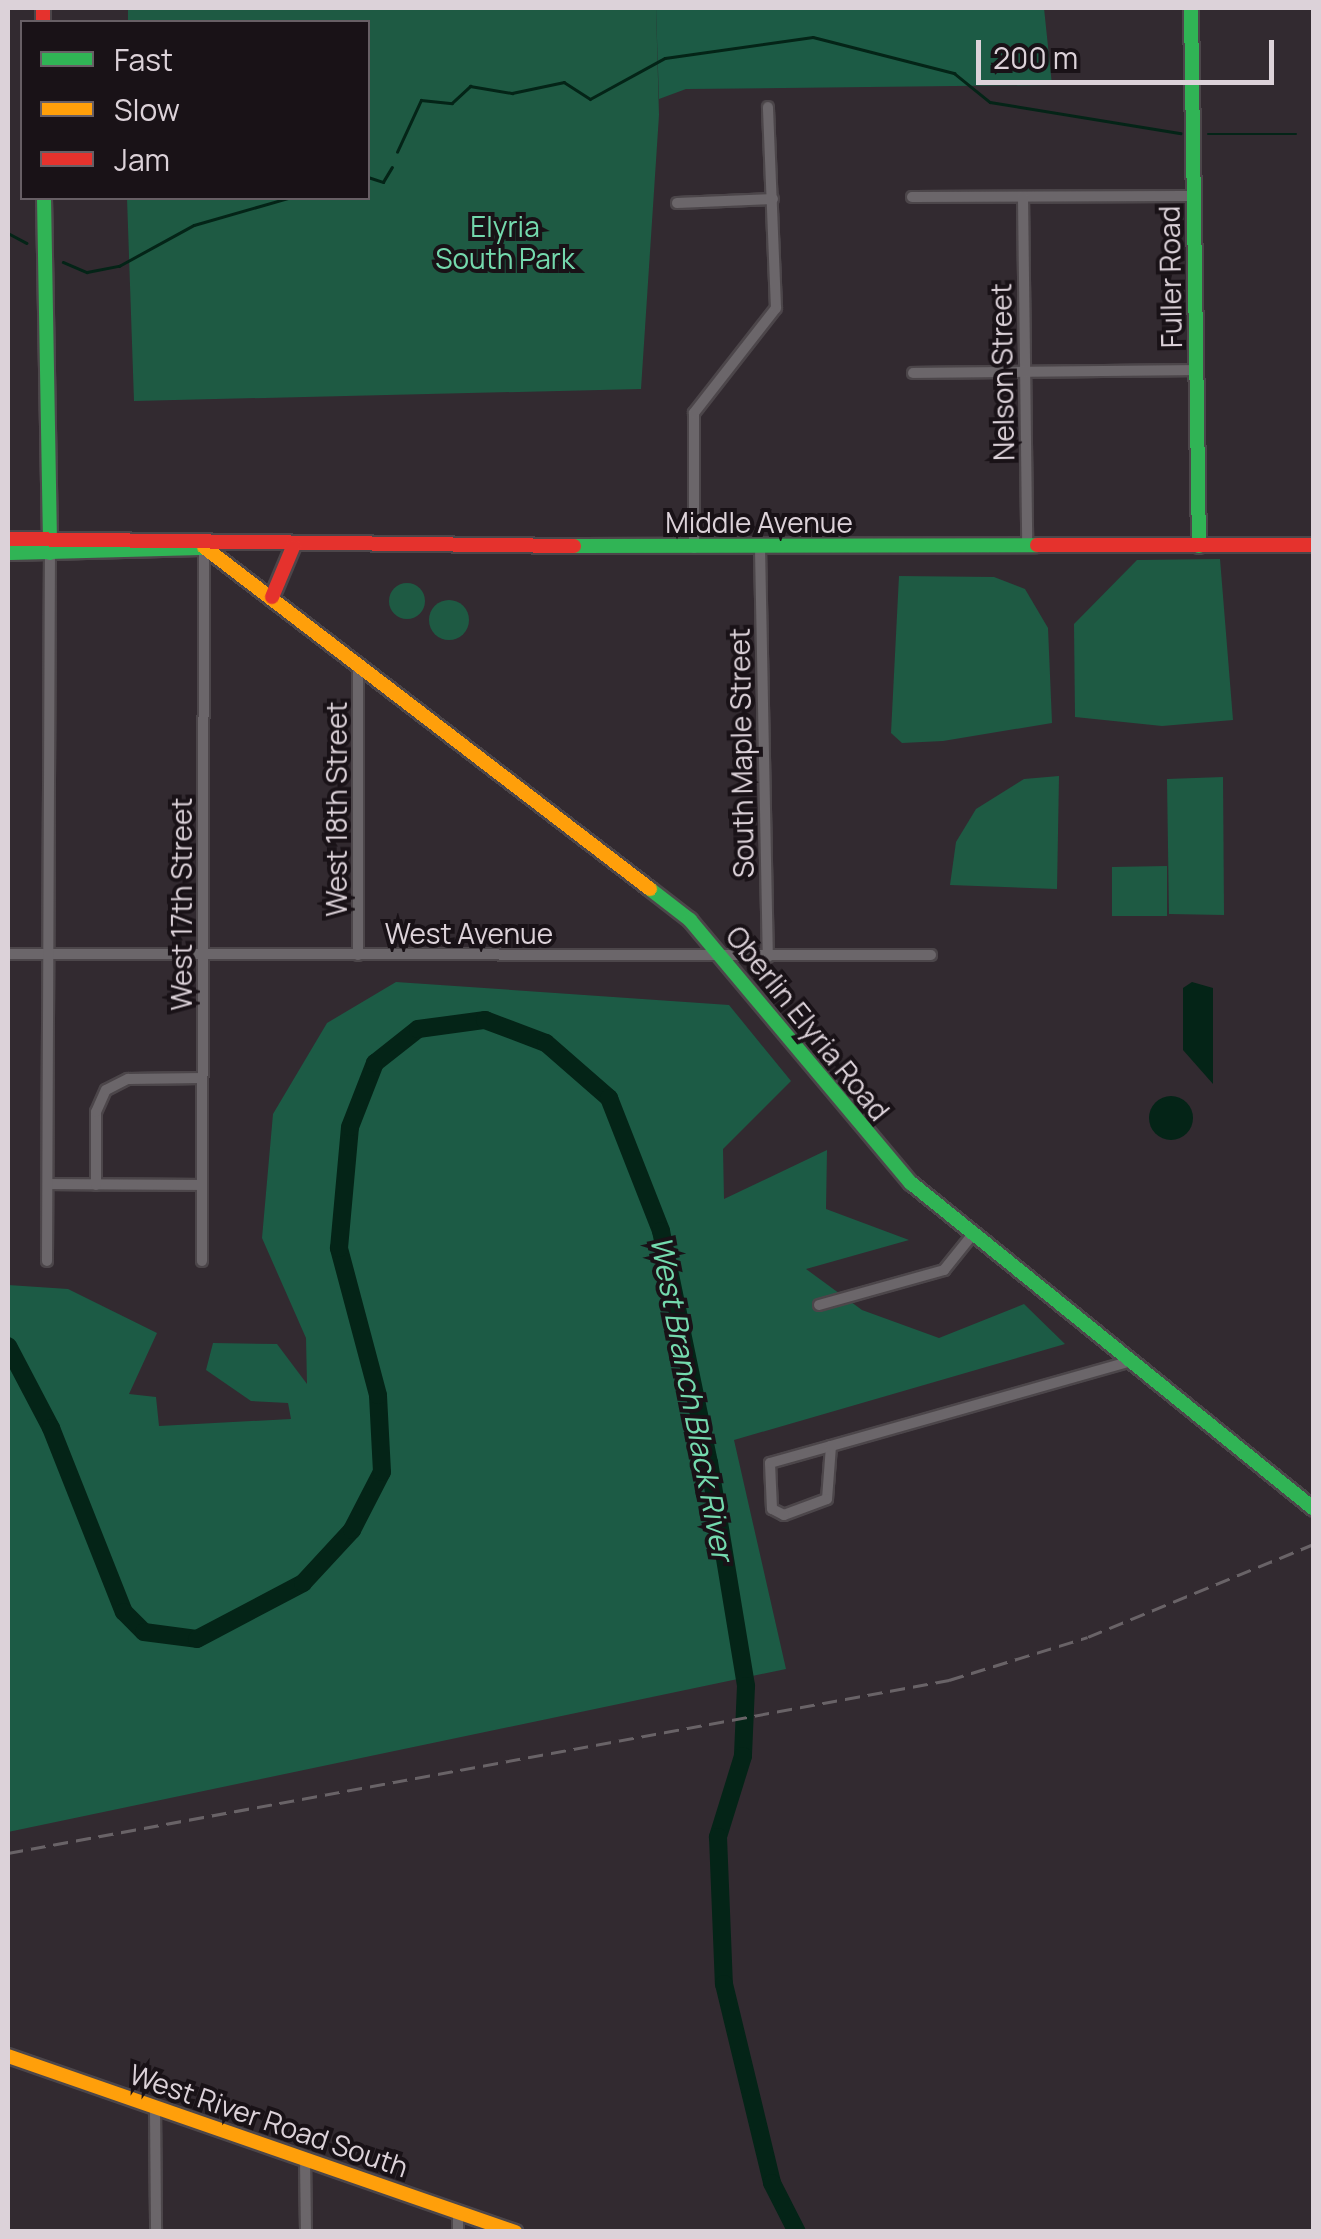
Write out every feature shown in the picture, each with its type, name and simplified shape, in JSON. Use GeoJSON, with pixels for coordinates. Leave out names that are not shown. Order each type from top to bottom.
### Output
{"type":"FeatureCollection","features":[{"type":"Feature","properties":{"kind":"main road","name":"Fuller Road"},"geometry":{"type":"LineString","coordinates":[[1190,8],[1199,546]]}},
{"type":"Feature","properties":{"kind":"main road"},"geometry":{"type":"LineString","coordinates":[[44,200],[50,546]]}},
{"type":"Feature","properties":{"kind":"main road","name":"Middle Avenue"},"geometry":{"type":"LineString","coordinates":[[8,539],[50,546],[293,548],[1314,545]]}},
{"type":"Feature","properties":{"kind":"main road","name":"Middle Avenue"},"geometry":{"type":"LineString","coordinates":[[8,554],[50,546]]}},
{"type":"Feature","properties":{"kind":"main road","name":"Oberlin Elyria Road"},"geometry":{"type":"LineString","coordinates":[[204,547],[358,663],[730,959],[878,1150],[973,1234],[1314,1509]]}},
{"type":"Feature","properties":{"kind":"main road"},"geometry":{"type":"LineString","coordinates":[[272,597],[293,548]]}},
{"type":"Feature","properties":{"kind":"main road","name":"West River Road South"},"geometry":{"type":"LineString","coordinates":[[8,2056],[515,2232]]}},
{"type":"Feature","properties":{"kind":"street"},"geometry":{"type":"LineString","coordinates":[[694,548],[694,413],[775,313],[768,107]]}},
{"type":"Feature","properties":{"kind":"street"},"geometry":{"type":"LineString","coordinates":[[912,197],[1194,196]]}},
{"type":"Feature","properties":{"kind":"street","name":"Nelson Street"},"geometry":{"type":"LineString","coordinates":[[1023,197],[1027,547]]}},
{"type":"Feature","properties":{"kind":"street"},"geometry":{"type":"LineString","coordinates":[[678,203],[773,200]]}},
{"type":"Feature","properties":{"kind":"street"},"geometry":{"type":"LineString","coordinates":[[913,372],[1196,370]]}},
{"type":"Feature","properties":{"kind":"street"},"geometry":{"type":"LineString","coordinates":[[48,1261],[50,546]]}},
{"type":"Feature","properties":{"kind":"street","name":"West 17th Street"},"geometry":{"type":"LineString","coordinates":[[202,1261],[204,547]]}},
{"type":"Feature","properties":{"kind":"street","name":"South Maple Street"},"geometry":{"type":"LineString","coordinates":[[760,548],[768,957]]}},
{"type":"Feature","properties":{"kind":"street","name":"West 18th Street"},"geometry":{"type":"LineString","coordinates":[[358,663],[358,955]]}},
{"type":"Feature","properties":{"kind":"street","name":"West Avenue"},"geometry":{"type":"LineString","coordinates":[[8,954],[730,959],[930,954]]}},
{"type":"Feature","properties":{"kind":"street"},"geometry":{"type":"LineString","coordinates":[[96,1185],[96,1112],[106,1090],[128,1079],[202,1078]]}},
{"type":"Feature","properties":{"kind":"street"},"geometry":{"type":"LineString","coordinates":[[48,1184],[201,1185]]}},
{"type":"Feature","properties":{"kind":"street"},"geometry":{"type":"LineString","coordinates":[[819,1304],[944,1270],[973,1234]]}},
{"type":"Feature","properties":{"kind":"street"},"geometry":{"type":"LineString","coordinates":[[831,1446],[830,1494],[804,1510],[772,1509],[764,1465],[831,1446],[1131,1362]]}},
{"type":"Feature","properties":{"kind":"street"},"geometry":{"type":"LineString","coordinates":[[155,2106],[156,2232]]}},
{"type":"Feature","properties":{"kind":"street"},"geometry":{"type":"LineString","coordinates":[[306,2159],[306,2232]]}},
{"type":"Feature","properties":{"kind":"street"},"geometry":{"type":"LineString","coordinates":[[458,2212],[458,2232]]}},
{"type":"Feature","properties":{"kind":"green space","name":"Elyria South Park"},"geometry":{"type":"Polygon","coordinates":[[[128,8],[656,8],[659,115],[641,389],[134,401],[127,200],[370,200],[370,20],[128,20],[128,8]]]}},
{"type":"Feature","properties":{"kind":"green space"},"geometry":{"type":"Polygon","coordinates":[[[1220,559],[1233,720],[1162,726],[1075,717],[1074,624],[1137,560],[1220,559]]]}},
{"type":"Feature","properties":{"kind":"green space"},"geometry":{"type":"Polygon","coordinates":[[[899,576],[994,577],[1025,589],[1048,628],[1052,723],[943,741],[902,743],[891,733],[899,576]]]}},
{"type":"Feature","properties":{"kind":"green space"},"geometry":{"type":"Polygon","coordinates":[[[407,583],[419,589],[425,601],[419,613],[407,619],[395,613],[389,601],[395,589],[407,583]]]}},
{"type":"Feature","properties":{"kind":"green space"},"geometry":{"type":"Polygon","coordinates":[[[449,600],[463,606],[469,620],[463,634],[449,640],[435,634],[429,620],[435,606],[449,600]]]}},
{"type":"Feature","properties":{"kind":"green space"},"geometry":{"type":"Polygon","coordinates":[[[1059,776],[1057,889],[950,885],[956,842],[976,809],[1024,779],[1059,776]]]}},
{"type":"Feature","properties":{"kind":"green space"},"geometry":{"type":"Polygon","coordinates":[[[1223,777],[1224,915],[1169,914],[1167,779],[1223,777]]]}},
{"type":"Feature","properties":{"kind":"green space"},"geometry":{"type":"Polygon","coordinates":[[[1167,866],[1167,916],[1112,916],[1112,867],[1167,866]]]}},
{"type":"Feature","properties":{"kind":"shaded area"},"geometry":{"type":"Polygon","coordinates":[[[656,8],[1044,8],[1052,85],[686,89],[659,99],[656,8]]]}},
{"type":"Feature","properties":{"kind":"shaded area"},"geometry":{"type":"Polygon","coordinates":[[[396,982],[729,1005],[791,1081],[723,1149],[724,1199],[827,1150],[826,1209],[909,1240],[806,1269],[862,1310],[939,1338],[1024,1304],[1065,1344],[734,1440],[786,1669],[8,1832],[8,1285],[68,1289],[157,1333],[129,1394],[156,1397],[159,1426],[291,1419],[288,1403],[251,1401],[206,1370],[213,1343],[277,1344],[307,1384],[306,1338],[262,1238],[273,1114],[327,1023],[396,982]]]}},
{"type":"Feature","properties":{"kind":"shaded area"},"geometry":{"type":"Polygon","coordinates":[[[1192,982],[1213,988],[1213,1084],[1183,1050],[1183,988],[1192,982]]]}},
{"type":"Feature","properties":{"kind":"shaded area"},"geometry":{"type":"Polygon","coordinates":[[[1171,1096],[1186,1103],[1193,1118],[1186,1133],[1171,1140],[1156,1133],[1149,1118],[1156,1103],[1171,1096]]]}},
{"type":"Feature","properties":{"kind":"waterway"},"geometry":{"type":"LineString","coordinates":[[397,152],[421,100],[452,103],[470,86],[512,93],[564,82],[590,99],[665,58],[813,37],[954,73],[990,102],[1180,133]]}},
{"type":"Feature","properties":{"kind":"waterway"},"geometry":{"type":"LineString","coordinates":[[1208,134],[1296,134]]}},
{"type":"Feature","properties":{"kind":"waterway"},"geometry":{"type":"LineString","coordinates":[[370,178],[383,182],[392,167]]}},
{"type":"Feature","properties":{"kind":"waterway"},"geometry":{"type":"LineString","coordinates":[[63,262],[87,272],[119,266],[194,225],[281,200]]}},
{"type":"Feature","properties":{"kind":"waterway"},"geometry":{"type":"LineString","coordinates":[[8,233],[27,243]]}},
{"type":"Feature","properties":{"kind":"waterway","name":"West Branch Black River"},"geometry":{"type":"LineString","coordinates":[[8,1346],[51,1428],[124,1612],[144,1632],[197,1639],[303,1583],[352,1530],[382,1472],[378,1395],[339,1248],[350,1127],[375,1063],[418,1029],[485,1020],[546,1043],[609,1098],[661,1231],[709,1462],[746,1686],[743,1756],[718,1837],[724,1984],[772,2183],[797,2232]]}},
{"type":"Feature","properties":{"kind":"railway"},"geometry":{"type":"LineString","coordinates":[[8,1853],[949,1680],[1088,1637],[1314,1544]]}},
{"type":"Feature","properties":{"kind":"traffic: fast"},"geometry":{"type":"LineString","coordinates":[[1191,8],[1199,546]]}},
{"type":"Feature","properties":{"kind":"traffic: fast"},"geometry":{"type":"LineString","coordinates":[[44,200],[50,553]]}},
{"type":"Feature","properties":{"kind":"traffic: fast"},"geometry":{"type":"LineString","coordinates":[[574,546],[1037,545]]}},
{"type":"Feature","properties":{"kind":"traffic: fast"},"geometry":{"type":"LineString","coordinates":[[8,553],[203,548]]}},
{"type":"Feature","properties":{"kind":"traffic: fast"},"geometry":{"type":"LineString","coordinates":[[650,889],[690,920],[911,1183],[1314,1509]]}},
{"type":"Feature","properties":{"kind":"traffic: slow"},"geometry":{"type":"LineString","coordinates":[[204,547],[650,889]]}},
{"type":"Feature","properties":{"kind":"traffic: slow"},"geometry":{"type":"LineString","coordinates":[[8,2056],[515,2232]]}},
{"type":"Feature","properties":{"kind":"traffic: jam"},"geometry":{"type":"LineString","coordinates":[[43,8],[43,20]]}},
{"type":"Feature","properties":{"kind":"traffic: jam"},"geometry":{"type":"LineString","coordinates":[[8,539],[574,546]]}},
{"type":"Feature","properties":{"kind":"traffic: jam"},"geometry":{"type":"LineString","coordinates":[[1037,545],[1314,545]]}},
{"type":"Feature","properties":{"kind":"traffic: jam"},"geometry":{"type":"LineString","coordinates":[[272,597],[293,547]]}}]}
